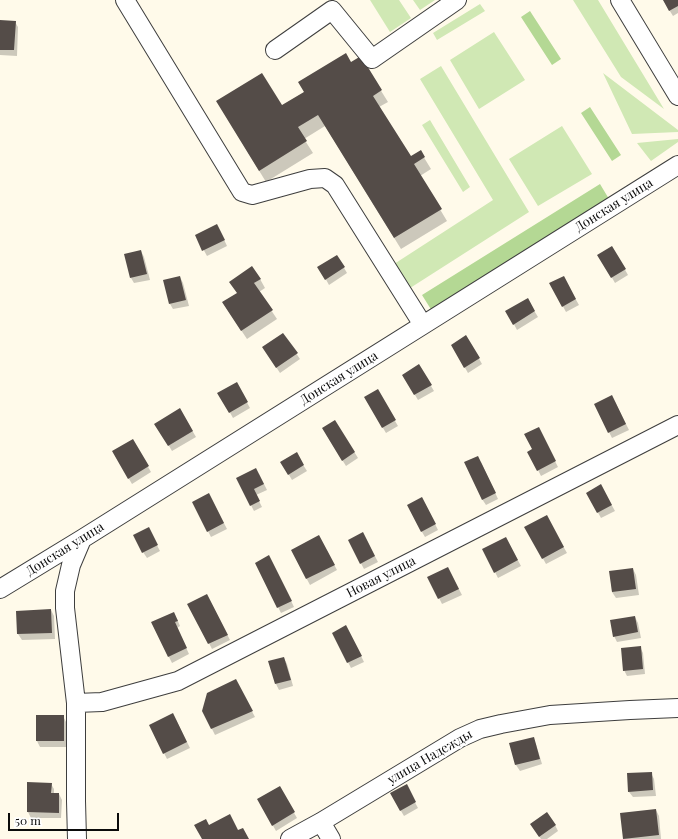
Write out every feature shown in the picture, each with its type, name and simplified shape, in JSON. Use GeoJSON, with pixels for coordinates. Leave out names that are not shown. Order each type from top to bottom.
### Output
{"type":"FeatureCollection","features":[{"type":"Feature","properties":{"kind":"street"},"geometry":{"type":"LineString","coordinates":[[126,0],[242,192],[252,195],[310,179],[325,178],[336,185],[423,325]]}},
{"type":"Feature","properties":{"kind":"street"},"geometry":{"type":"LineString","coordinates":[[275,50],[332,10],[372,59],[457,0]]}},
{"type":"Feature","properties":{"kind":"street"},"geometry":{"type":"LineString","coordinates":[[620,0],[678,96]]}},
{"type":"Feature","properties":{"kind":"street","name":"Донская улица"},"geometry":{"type":"LineString","coordinates":[[0,589],[678,165]]}},
{"type":"Feature","properties":{"kind":"street","name":"Новая улица"},"geometry":{"type":"LineString","coordinates":[[76,703],[102,702],[178,681],[678,426]]}},
{"type":"Feature","properties":{"kind":"street"},"geometry":{"type":"LineString","coordinates":[[77,839],[76,703],[65,608],[65,591],[71,565],[82,539]]}},
{"type":"Feature","properties":{"kind":"street","name":"улица Надежды"},"geometry":{"type":"LineString","coordinates":[[290,839],[321,822],[453,742],[480,729],[550,715],[678,708]]}},
{"type":"Feature","properties":{"kind":"street"},"geometry":{"type":"LineString","coordinates":[[321,822],[331,839]]}},
{"type":"Feature","properties":{"kind":"green space"},"geometry":{"type":"Polygon","coordinates":[[[370,0],[399,0],[411,18],[390,32],[370,0]]]}},
{"type":"Feature","properties":{"kind":"green space"},"geometry":{"type":"Polygon","coordinates":[[[413,0],[435,0],[420,10],[413,0]]]}},
{"type":"Feature","properties":{"kind":"green space"},"geometry":{"type":"Polygon","coordinates":[[[573,0],[598,0],[664,109],[621,77],[573,0]]]}},
{"type":"Feature","properties":{"kind":"green space"},"geometry":{"type":"Polygon","coordinates":[[[480,4],[485,11],[437,40],[433,33],[480,4]]]}},
{"type":"Feature","properties":{"kind":"green space"},"geometry":{"type":"Polygon","coordinates":[[[530,11],[561,59],[552,65],[521,17],[530,11]]]}},
{"type":"Feature","properties":{"kind":"green space"},"geometry":{"type":"Polygon","coordinates":[[[494,32],[525,80],[479,109],[450,60],[494,32]]]}},
{"type":"Feature","properties":{"kind":"green space"},"geometry":{"type":"Polygon","coordinates":[[[441,66],[529,212],[407,290],[391,266],[493,200],[420,79],[441,66]]]}},
{"type":"Feature","properties":{"kind":"green space"},"geometry":{"type":"Polygon","coordinates":[[[603,73],[678,130],[678,132],[632,134],[603,73]]]}},
{"type":"Feature","properties":{"kind":"green space"},"geometry":{"type":"Polygon","coordinates":[[[590,107],[621,155],[612,161],[581,113],[590,107]]]}},
{"type":"Feature","properties":{"kind":"green space"},"geometry":{"type":"Polygon","coordinates":[[[430,120],[470,187],[463,192],[422,125],[430,120]]]}},
{"type":"Feature","properties":{"kind":"green space"},"geometry":{"type":"Polygon","coordinates":[[[562,126],[592,174],[538,206],[509,159],[562,126]]]}},
{"type":"Feature","properties":{"kind":"green space"},"geometry":{"type":"Polygon","coordinates":[[[678,139],[678,142],[651,161],[637,143],[678,139]]]}},
{"type":"Feature","properties":{"kind":"green space"},"geometry":{"type":"Polygon","coordinates":[[[600,184],[609,199],[432,311],[422,295],[600,184]]]}},
{"type":"Feature","properties":{"kind":"building"},"geometry":{"type":"Polygon","coordinates":[[[663,0],[678,0],[678,6],[669,11],[663,0]]]}},
{"type":"Feature","properties":{"kind":"building"},"geometry":{"type":"Polygon","coordinates":[[[0,20],[16,21],[14,50],[0,50],[0,20]]]}},
{"type":"Feature","properties":{"kind":"building"},"geometry":{"type":"Polygon","coordinates":[[[346,53],[351,62],[361,56],[382,90],[373,96],[411,156],[421,150],[425,157],[414,164],[442,209],[394,238],[318,115],[298,127],[307,141],[259,171],[216,101],[262,73],[282,105],[304,92],[298,82],[346,53]]]}},
{"type":"Feature","properties":{"kind":"building"},"geometry":{"type":"Polygon","coordinates":[[[217,224],[225,240],[202,251],[195,235],[217,224]]]}},
{"type":"Feature","properties":{"kind":"building"},"geometry":{"type":"Polygon","coordinates":[[[612,246],[626,269],[611,278],[597,255],[612,246]]]}},
{"type":"Feature","properties":{"kind":"building"},"geometry":{"type":"Polygon","coordinates":[[[141,250],[147,274],[130,278],[124,254],[141,250]]]}},
{"type":"Feature","properties":{"kind":"building"},"geometry":{"type":"Polygon","coordinates":[[[337,255],[345,267],[325,280],[317,267],[337,255]]]}},
{"type":"Feature","properties":{"kind":"building"},"geometry":{"type":"Polygon","coordinates":[[[252,266],[261,279],[254,283],[273,310],[241,331],[222,302],[237,293],[229,282],[252,266]]]}},
{"type":"Feature","properties":{"kind":"building"},"geometry":{"type":"Polygon","coordinates":[[[180,276],[186,300],[169,304],[163,280],[180,276]]]}},
{"type":"Feature","properties":{"kind":"building"},"geometry":{"type":"Polygon","coordinates":[[[564,276],[576,299],[562,307],[549,283],[564,276]]]}},
{"type":"Feature","properties":{"kind":"building"},"geometry":{"type":"Polygon","coordinates":[[[528,298],[535,311],[513,325],[505,311],[528,298]]]}},
{"type":"Feature","properties":{"kind":"building"},"geometry":{"type":"Polygon","coordinates":[[[283,333],[298,353],[276,368],[262,347],[283,333]]]}},
{"type":"Feature","properties":{"kind":"building"},"geometry":{"type":"Polygon","coordinates":[[[466,335],[480,358],[464,368],[451,345],[466,335]]]}},
{"type":"Feature","properties":{"kind":"building"},"geometry":{"type":"Polygon","coordinates":[[[419,364],[432,385],[414,395],[402,375],[419,364]]]}},
{"type":"Feature","properties":{"kind":"building"},"geometry":{"type":"Polygon","coordinates":[[[237,382],[248,402],[229,413],[217,393],[237,382]]]}},
{"type":"Feature","properties":{"kind":"building"},"geometry":{"type":"Polygon","coordinates":[[[378,389],[396,420],[382,428],[364,397],[378,389]]]}},
{"type":"Feature","properties":{"kind":"building"},"geometry":{"type":"Polygon","coordinates":[[[612,395],[626,424],[608,433],[594,404],[612,395]]]}},
{"type":"Feature","properties":{"kind":"building"},"geometry":{"type":"Polygon","coordinates":[[[180,408],[193,431],[168,446],[154,424],[180,408]]]}},
{"type":"Feature","properties":{"kind":"building"},"geometry":{"type":"Polygon","coordinates":[[[335,420],[355,452],[342,461],[322,428],[335,420]]]}},
{"type":"Feature","properties":{"kind":"building"},"geometry":{"type":"Polygon","coordinates":[[[539,427],[556,461],[537,471],[527,452],[532,449],[524,434],[539,427]]]}},
{"type":"Feature","properties":{"kind":"building"},"geometry":{"type":"Polygon","coordinates":[[[133,439],[149,466],[128,479],[112,451],[133,439]]]}},
{"type":"Feature","properties":{"kind":"building"},"geometry":{"type":"Polygon","coordinates":[[[297,452],[304,465],[288,475],[280,462],[297,452]]]}},
{"type":"Feature","properties":{"kind":"building"},"geometry":{"type":"Polygon","coordinates":[[[478,456],[496,493],[482,500],[464,462],[478,456]]]}},
{"type":"Feature","properties":{"kind":"building"},"geometry":{"type":"Polygon","coordinates":[[[256,468],[264,484],[254,489],[260,501],[250,506],[236,478],[256,468]]]}},
{"type":"Feature","properties":{"kind":"building"},"geometry":{"type":"Polygon","coordinates":[[[601,484],[612,505],[597,513],[586,493],[601,484]]]}},
{"type":"Feature","properties":{"kind":"building"},"geometry":{"type":"Polygon","coordinates":[[[209,493],[224,523],[207,532],[192,502],[209,493]]]}},
{"type":"Feature","properties":{"kind":"building"},"geometry":{"type":"Polygon","coordinates":[[[422,497],[436,524],[421,532],[407,505],[422,497]]]}},
{"type":"Feature","properties":{"kind":"building"},"geometry":{"type":"Polygon","coordinates":[[[547,515],[564,547],[542,559],[524,527],[547,515]]]}},
{"type":"Feature","properties":{"kind":"building"},"geometry":{"type":"Polygon","coordinates":[[[149,527],[158,545],[142,553],[133,535],[149,527]]]}},
{"type":"Feature","properties":{"kind":"building"},"geometry":{"type":"Polygon","coordinates":[[[363,532],[375,556],[360,564],[348,540],[363,532]]]}},
{"type":"Feature","properties":{"kind":"building"},"geometry":{"type":"Polygon","coordinates":[[[319,535],[335,565],[306,579],[291,550],[319,535]]]}},
{"type":"Feature","properties":{"kind":"building"},"geometry":{"type":"Polygon","coordinates":[[[506,537],[518,560],[494,573],[482,549],[506,537]]]}},
{"type":"Feature","properties":{"kind":"building"},"geometry":{"type":"Polygon","coordinates":[[[269,555],[292,601],[277,608],[255,563],[269,555]]]}},
{"type":"Feature","properties":{"kind":"building"},"geometry":{"type":"Polygon","coordinates":[[[448,567],[459,589],[438,599],[427,577],[448,567]]]}},
{"type":"Feature","properties":{"kind":"building"},"geometry":{"type":"Polygon","coordinates":[[[633,568],[636,589],[612,592],[609,571],[633,568]]]}},
{"type":"Feature","properties":{"kind":"building"},"geometry":{"type":"Polygon","coordinates":[[[207,594],[228,635],[208,644],[187,604],[207,594]]]}},
{"type":"Feature","properties":{"kind":"building"},"geometry":{"type":"Polygon","coordinates":[[[51,609],[52,633],[17,634],[16,611],[51,609]]]}},
{"type":"Feature","properties":{"kind":"building"},"geometry":{"type":"Polygon","coordinates":[[[174,612],[178,621],[175,622],[187,648],[168,657],[151,622],[174,612]]]}},
{"type":"Feature","properties":{"kind":"building"},"geometry":{"type":"Polygon","coordinates":[[[635,616],[638,632],[613,637],[610,620],[635,616]]]}},
{"type":"Feature","properties":{"kind":"building"},"geometry":{"type":"Polygon","coordinates":[[[346,625],[362,656],[347,663],[332,633],[346,625]]]}},
{"type":"Feature","properties":{"kind":"building"},"geometry":{"type":"Polygon","coordinates":[[[641,646],[643,669],[623,671],[621,648],[641,646]]]}},
{"type":"Feature","properties":{"kind":"building"},"geometry":{"type":"Polygon","coordinates":[[[284,657],[291,680],[275,684],[268,661],[284,657]]]}},
{"type":"Feature","properties":{"kind":"building"},"geometry":{"type":"Polygon","coordinates":[[[236,679],[253,711],[211,729],[202,711],[207,693],[236,679]]]}},
{"type":"Feature","properties":{"kind":"building"},"geometry":{"type":"Polygon","coordinates":[[[173,713],[187,742],[163,754],[149,725],[173,713]]]}},
{"type":"Feature","properties":{"kind":"building"},"geometry":{"type":"Polygon","coordinates":[[[36,715],[64,715],[64,741],[36,741],[36,715]]]}},
{"type":"Feature","properties":{"kind":"building"},"geometry":{"type":"Polygon","coordinates":[[[534,737],[540,759],[515,765],[509,743],[534,737]]]}},
{"type":"Feature","properties":{"kind":"building"},"geometry":{"type":"Polygon","coordinates":[[[652,772],[653,790],[628,792],[627,773],[652,772]]]}},
{"type":"Feature","properties":{"kind":"building"},"geometry":{"type":"Polygon","coordinates":[[[27,782],[52,783],[51,793],[59,793],[59,813],[27,812],[27,782]]]}},
{"type":"Feature","properties":{"kind":"building"},"geometry":{"type":"Polygon","coordinates":[[[407,784],[416,802],[400,811],[390,793],[407,784]]]}},
{"type":"Feature","properties":{"kind":"building"},"geometry":{"type":"Polygon","coordinates":[[[280,786],[295,812],[272,826],[257,799],[280,786]]]}},
{"type":"Feature","properties":{"kind":"building"},"geometry":{"type":"Polygon","coordinates":[[[656,809],[659,835],[623,839],[620,813],[656,809]]]}},
{"type":"Feature","properties":{"kind":"building"},"geometry":{"type":"Polygon","coordinates":[[[547,812],[556,825],[539,837],[530,824],[547,812]]]}},
{"type":"Feature","properties":{"kind":"building"},"geometry":{"type":"Polygon","coordinates":[[[230,814],[238,830],[243,828],[249,839],[202,839],[194,825],[206,819],[209,825],[230,814]]]}}]}
